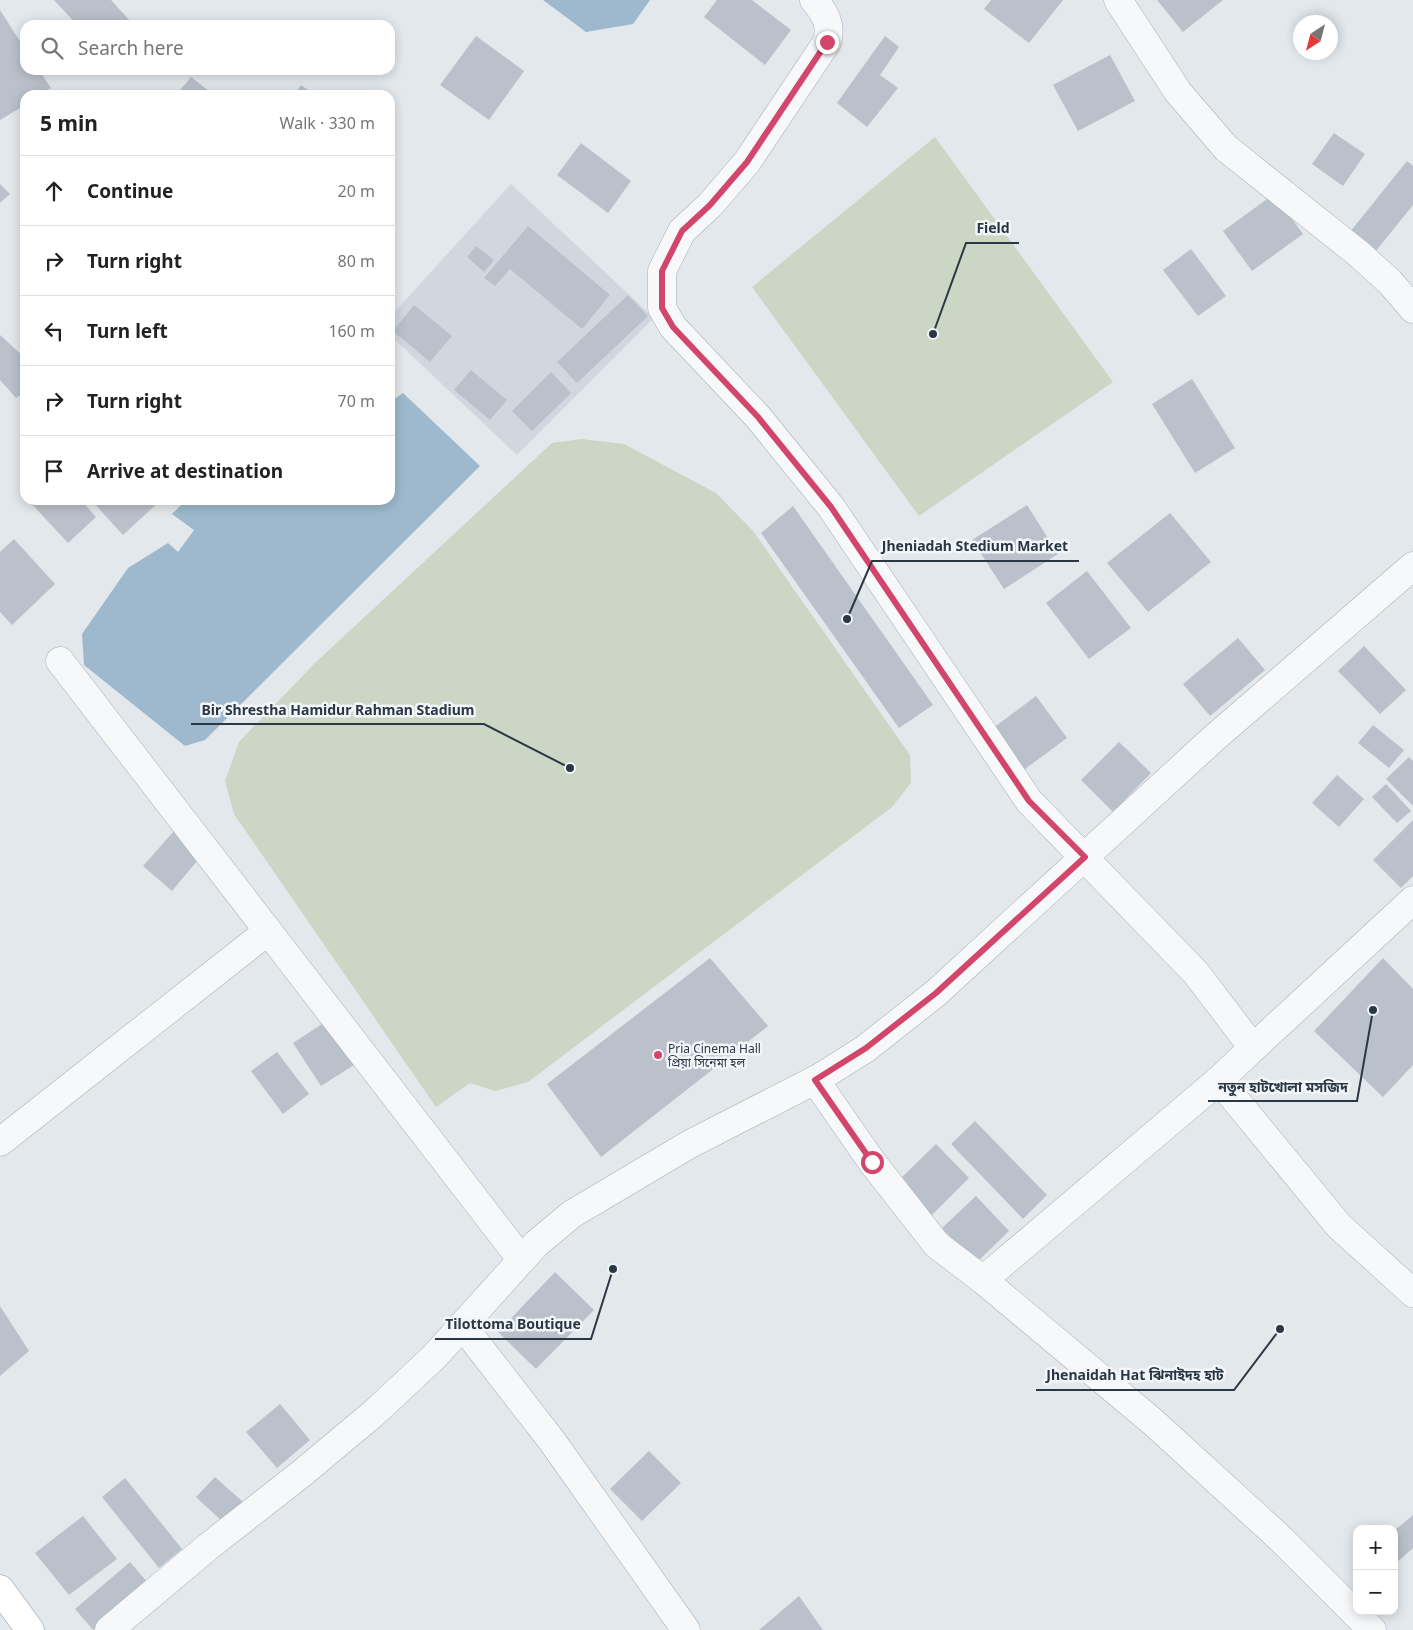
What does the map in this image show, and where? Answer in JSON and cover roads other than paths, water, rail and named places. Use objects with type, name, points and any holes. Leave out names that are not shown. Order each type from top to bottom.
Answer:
[{"type":"highway","points":[[0,1589],[30,1630]]},
{"type":"street","points":[[814,0],[826,14],[829,34],[827,42],[747,162],[710,205],[682,231],[662,271],[662,308],[673,327],[758,417],[831,507],[1029,801],[1196,973],[1253,1048]]},
{"type":"street","points":[[1118,0],[1178,92],[1226,148],[1390,282],[1413,308]]},
{"type":"street","points":[[109,1630],[209,1546],[301,1474],[374,1413],[434,1358],[521,1259],[572,1214],[619,1184],[690,1144],[815,1080],[866,1048],[936,993],[1213,739],[1413,566]]},
{"type":"street","points":[[60,661],[521,1259]]},
{"type":"street","points":[[983,1280],[1219,1080],[1413,900]]},
{"type":"street","points":[[0,1142],[268,931]]},
{"type":"street","points":[[815,1080],[872,1162],[912,1216],[937,1245],[983,1280],[1200,1464],[1281,1539],[1372,1630]]},
{"type":"street","points":[[1219,1080],[1339,1226],[1413,1293]]},
{"type":"street","points":[[462,1325],[552,1441],[686,1630]]},
{"type":"water","points":[[543,0],[650,0],[633,24],[586,32]]},
{"type":"water","points":[[403,393],[480,466],[205,740],[185,746],[84,665],[82,634],[128,568],[168,543],[178,552],[194,530],[172,514],[181,505],[395,505],[395,399]]},
{"type":"place","name":"Field","points":[[933,334]]},
{"type":"place","name":"Jheniadah Stedium Market","points":[[847,619]]},
{"type":"place","name":"Bir Shrestha Hamidur Rahman Stadium","points":[[570,768]]},
{"type":"place","name":"নতুন হাটখোলা মসজিদ","points":[[1373,1010]]},
{"type":"place","name":"Pria Cinema Hall প্রিয়া সিনেমা হল","points":[[658,1055]]},
{"type":"place","name":"Tilottoma Boutique","points":[[613,1269]]},
{"type":"place","name":"Jhenaidah Hat ঝিনাইদহ হাট","points":[[1280,1329]]}]
